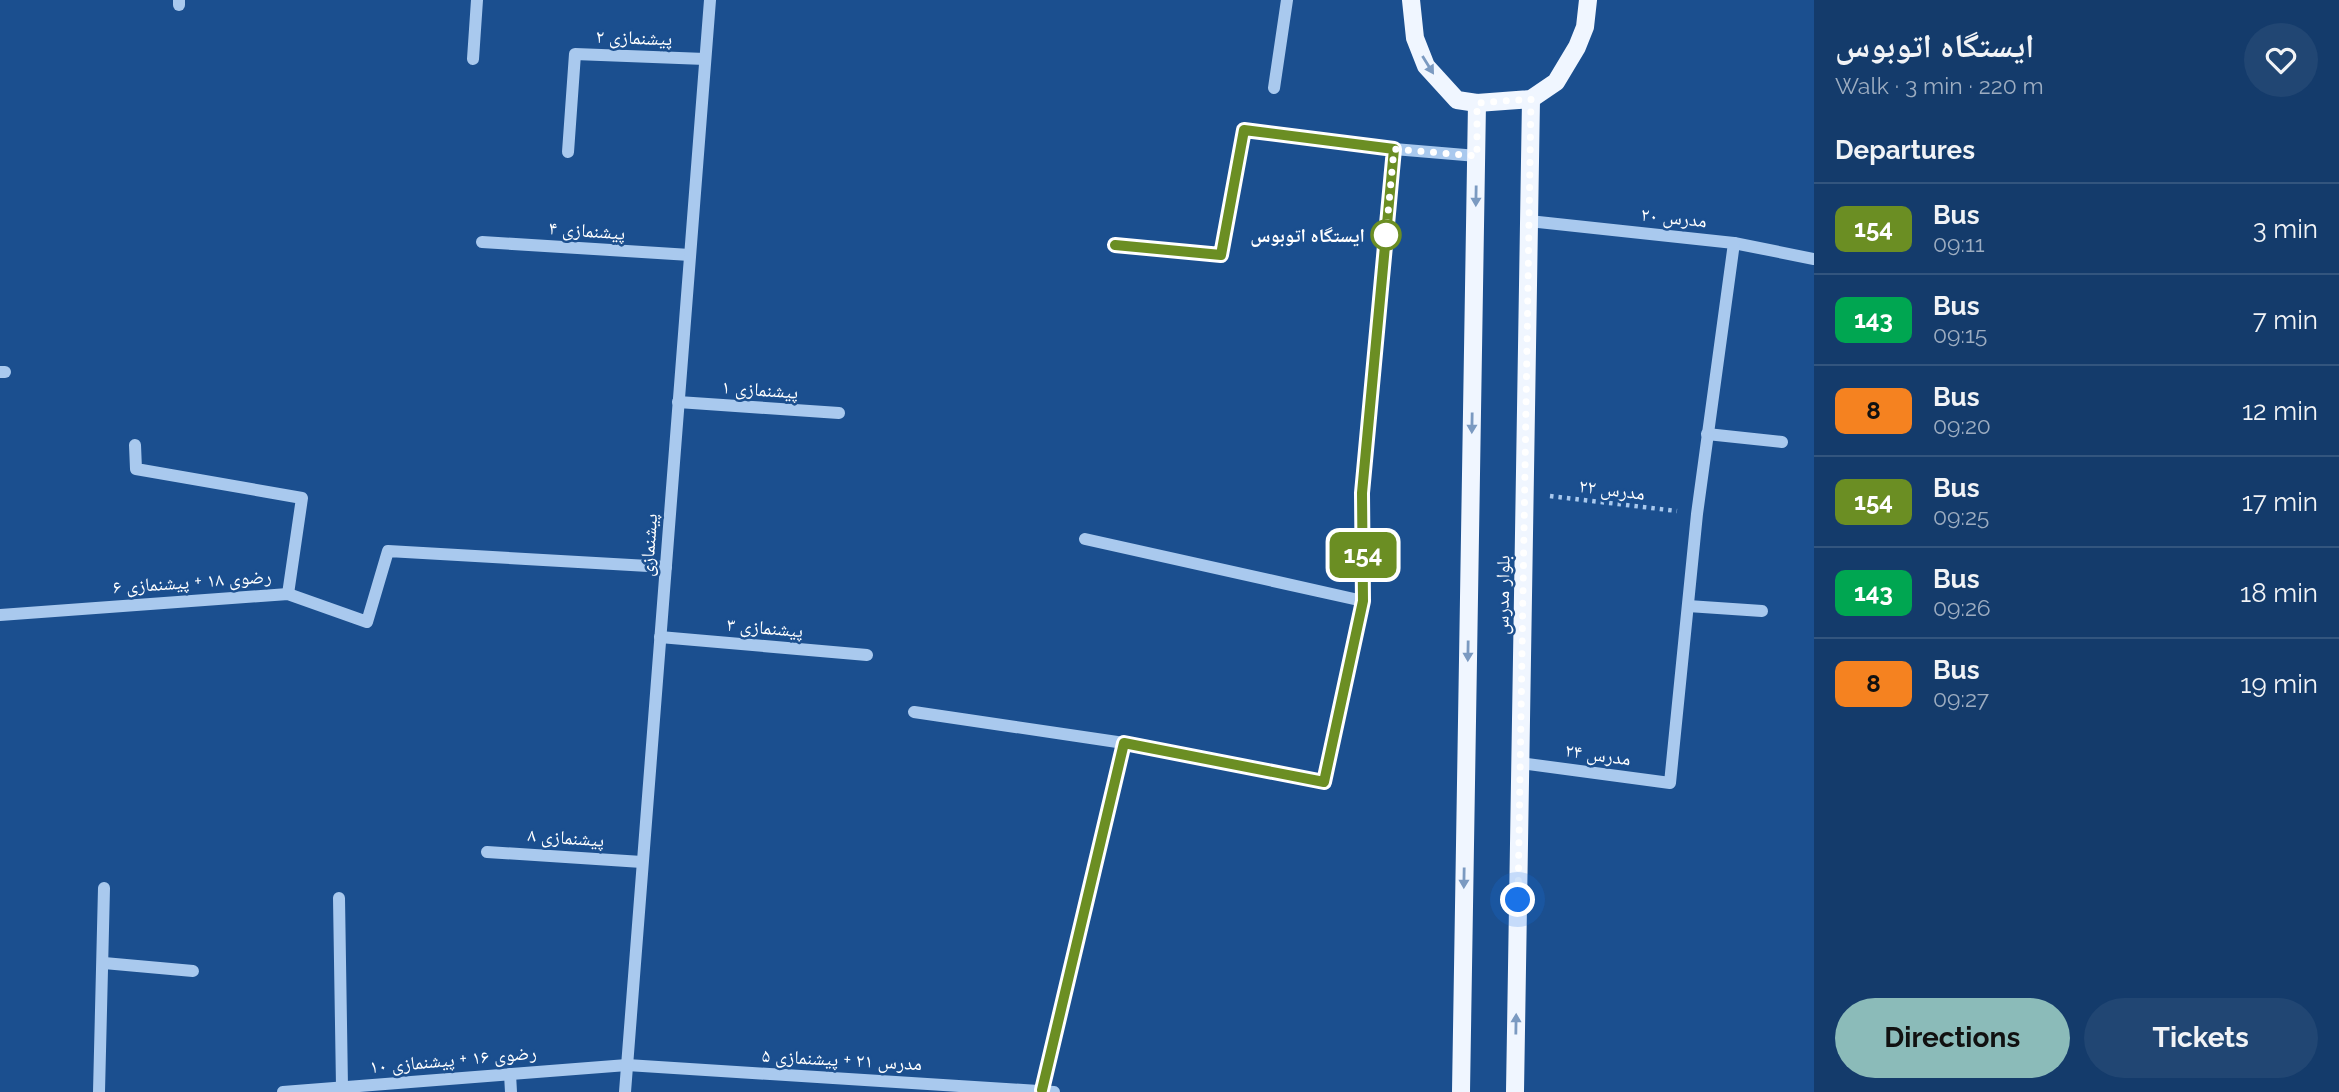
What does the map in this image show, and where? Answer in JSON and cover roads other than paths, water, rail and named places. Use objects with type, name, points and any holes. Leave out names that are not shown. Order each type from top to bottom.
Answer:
[{"type":"main road","points":[[1411,0],[1415,38],[1426,66],[1457,100],[1477,103],[1531,99],[1556,82],[1577,47],[1585,27],[1588,0]]},
{"type":"main road","name":"بلوار مدرس","points":[[1515,1092],[1531,99]]},
{"type":"main road","name":"بلوار مدرس","points":[[1461,1092],[1477,103]]},
{"type":"street","points":[[473,59],[477,0]]},
{"type":"street","name":"پیشنمازی","points":[[625,1092],[710,0]]},
{"type":"street","points":[[1274,88],[1287,0]]},
{"type":"street","name":"پیشنمازی ۲","points":[[568,152],[575,54],[705,59]]},
{"type":"street","points":[[1115,245],[1221,255],[1244,130],[1394,149],[1477,156]]},
{"type":"street","points":[[914,712],[1124,743],[1324,782],[1363,601],[1362,493],[1394,149]]},
{"type":"street","name":"مدرس ۲۰","points":[[1529,221],[1734,243],[1814,259]]},
{"type":"street","name":"پیشنمازی ۴","points":[[482,242],[690,255]]},
{"type":"street","points":[[1734,243],[1707,434],[1688,606],[1762,611]]},
{"type":"street","name":"پیشنمازی ۱","points":[[678,402],[839,413]]},
{"type":"street","points":[[1707,434],[1782,442]]},
{"type":"street","points":[[135,445],[136,469],[302,498],[288,594]]},
{"type":"street","points":[[1085,539],[1363,601]]},
{"type":"street","name":"رضوی ۱۸ + پیشنمازی ۶","points":[[0,615],[288,594],[367,621],[388,551],[666,567]]},
{"type":"street","name":"مدرس ۲۴","points":[[1520,762],[1670,783],[1688,606]]},
{"type":"street","name":"پیشنمازی ۳","points":[[660,638],[867,655]]},
{"type":"street","points":[[1048,1091],[1124,743]]},
{"type":"street","name":"پیشنمازی ۸","points":[[487,852],[642,862]]},
{"type":"street","points":[[99,1092],[104,888]]},
{"type":"street","points":[[339,898],[342,1087]]},
{"type":"street","points":[[104,962],[193,971]]},
{"type":"street","name":"مدرس ۲۱ + پیشنمازی ۵","points":[[627,1065],[854,1085],[1048,1091]]},
{"type":"street","name":"رضوی ۱۶ + پیشنمازی ۱۰","points":[[283,1092],[627,1065]]},
{"type":"street","points":[[510,1074],[511,1092]]},
{"type":"place","name":"ایستگاه اتوبوس","points":[[1386,235]]}]
